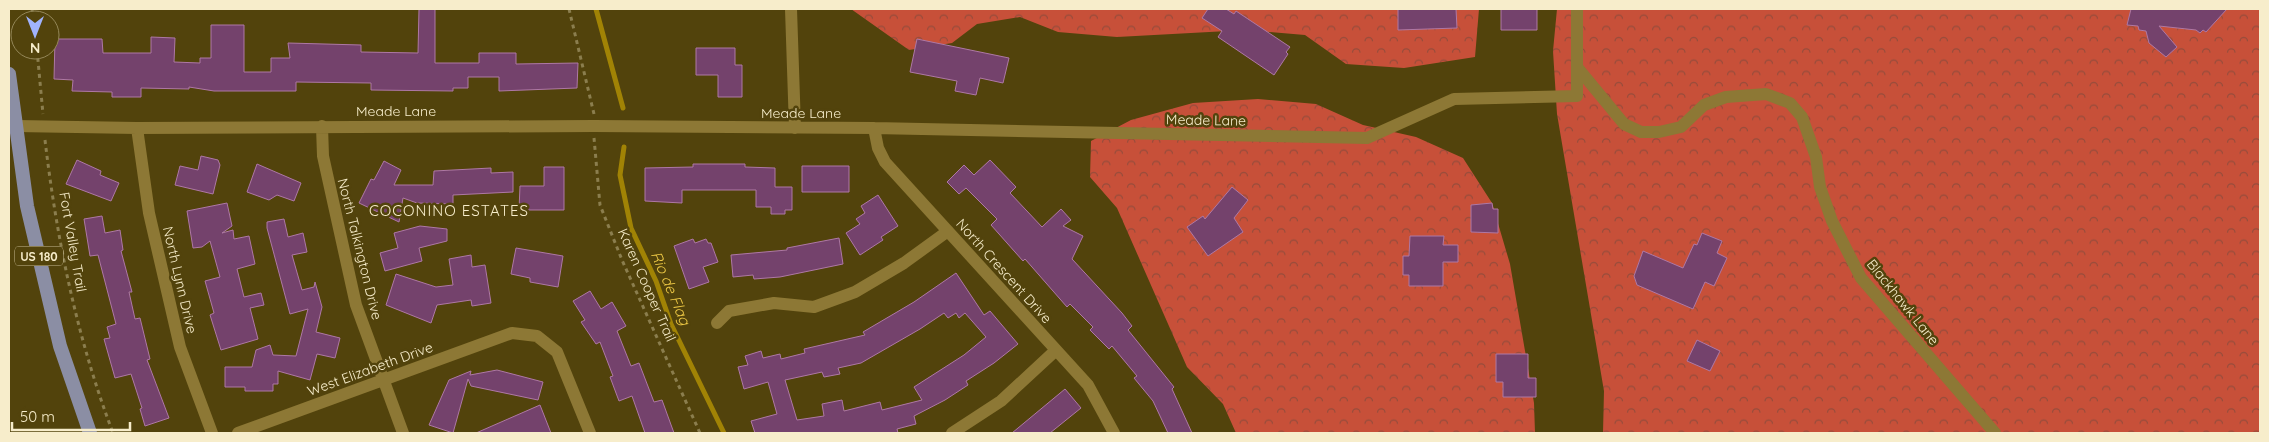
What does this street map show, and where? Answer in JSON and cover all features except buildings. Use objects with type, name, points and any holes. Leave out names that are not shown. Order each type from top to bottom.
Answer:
[{"type":"main road","name":"US 180","points":[[9,74],[27,206],[60,346],[90,433]]},
{"type":"street","points":[[791,9],[795,128]]},
{"type":"street","points":[[1577,9],[1577,68]]},
{"type":"street","name":"Meade Lane","points":[[16,126],[137,128],[322,126],[874,128],[1367,138],[1454,99],[1577,96],[1577,68]]},
{"type":"street","name":"Blackhawk Lane","points":[[1577,68],[1624,124],[1641,132],[1659,132],[1681,127],[1704,105],[1726,97],[1766,94],[1790,102],[1802,118],[1816,157],[1823,196],[1836,228],[1861,278],[1995,433]]},
{"type":"street","name":"North Talkington Drive","points":[[322,126],[323,156],[356,305],[403,433]]},
{"type":"street","name":"North Lynn Drive","points":[[137,128],[148,213],[180,347],[212,433]]},
{"type":"street","name":"North Crescent Drive","points":[[874,128],[878,148],[885,162],[1088,386],[1114,433]]},
{"type":"street","points":[[717,323],[729,311],[774,303],[814,307],[855,292],[904,263],[948,230]]},
{"type":"street","name":"West Elizabeth Drive","points":[[238,433],[512,333],[537,336],[557,352],[590,433]]},
{"type":"street","points":[[952,433],[1001,401],[1056,351]]},
{"type":"path","points":[[569,9],[594,113]]},
{"type":"path","name":"Fort Valley Trail","points":[[38,60],[43,126],[59,243],[84,350],[114,433]]},
{"type":"path","name":"Karen Cooper Trail","points":[[594,139],[600,205],[622,260],[700,433]]},
{"type":"green space","points":[[851,9],[1479,9],[1475,57],[1404,68],[1346,64],[1305,35],[1246,30],[1117,37],[1058,32],[1020,17],[977,24],[952,43],[909,50]]},
{"type":"green space","points":[[1557,9],[2260,9],[2260,433],[1603,433],[1604,391],[1557,114],[1553,51]]},
{"type":"green space","points":[[1258,99],[1316,104],[1363,125],[1416,137],[1463,158],[1492,203],[1510,264],[1534,403],[1535,433],[1236,433],[1223,404],[1187,367],[1117,208],[1090,177],[1091,141],[1131,120],[1193,103]]},
{"type":"waterway","name":"Rio de Flag","points":[[596,9],[623,108]]},
{"type":"waterway","name":"Rio de Flag","points":[[624,147],[620,175],[631,228],[656,281],[671,324],[724,433]]},
{"type":"district","name":"COCONINO ESTATES","points":[[449,210]]}]
